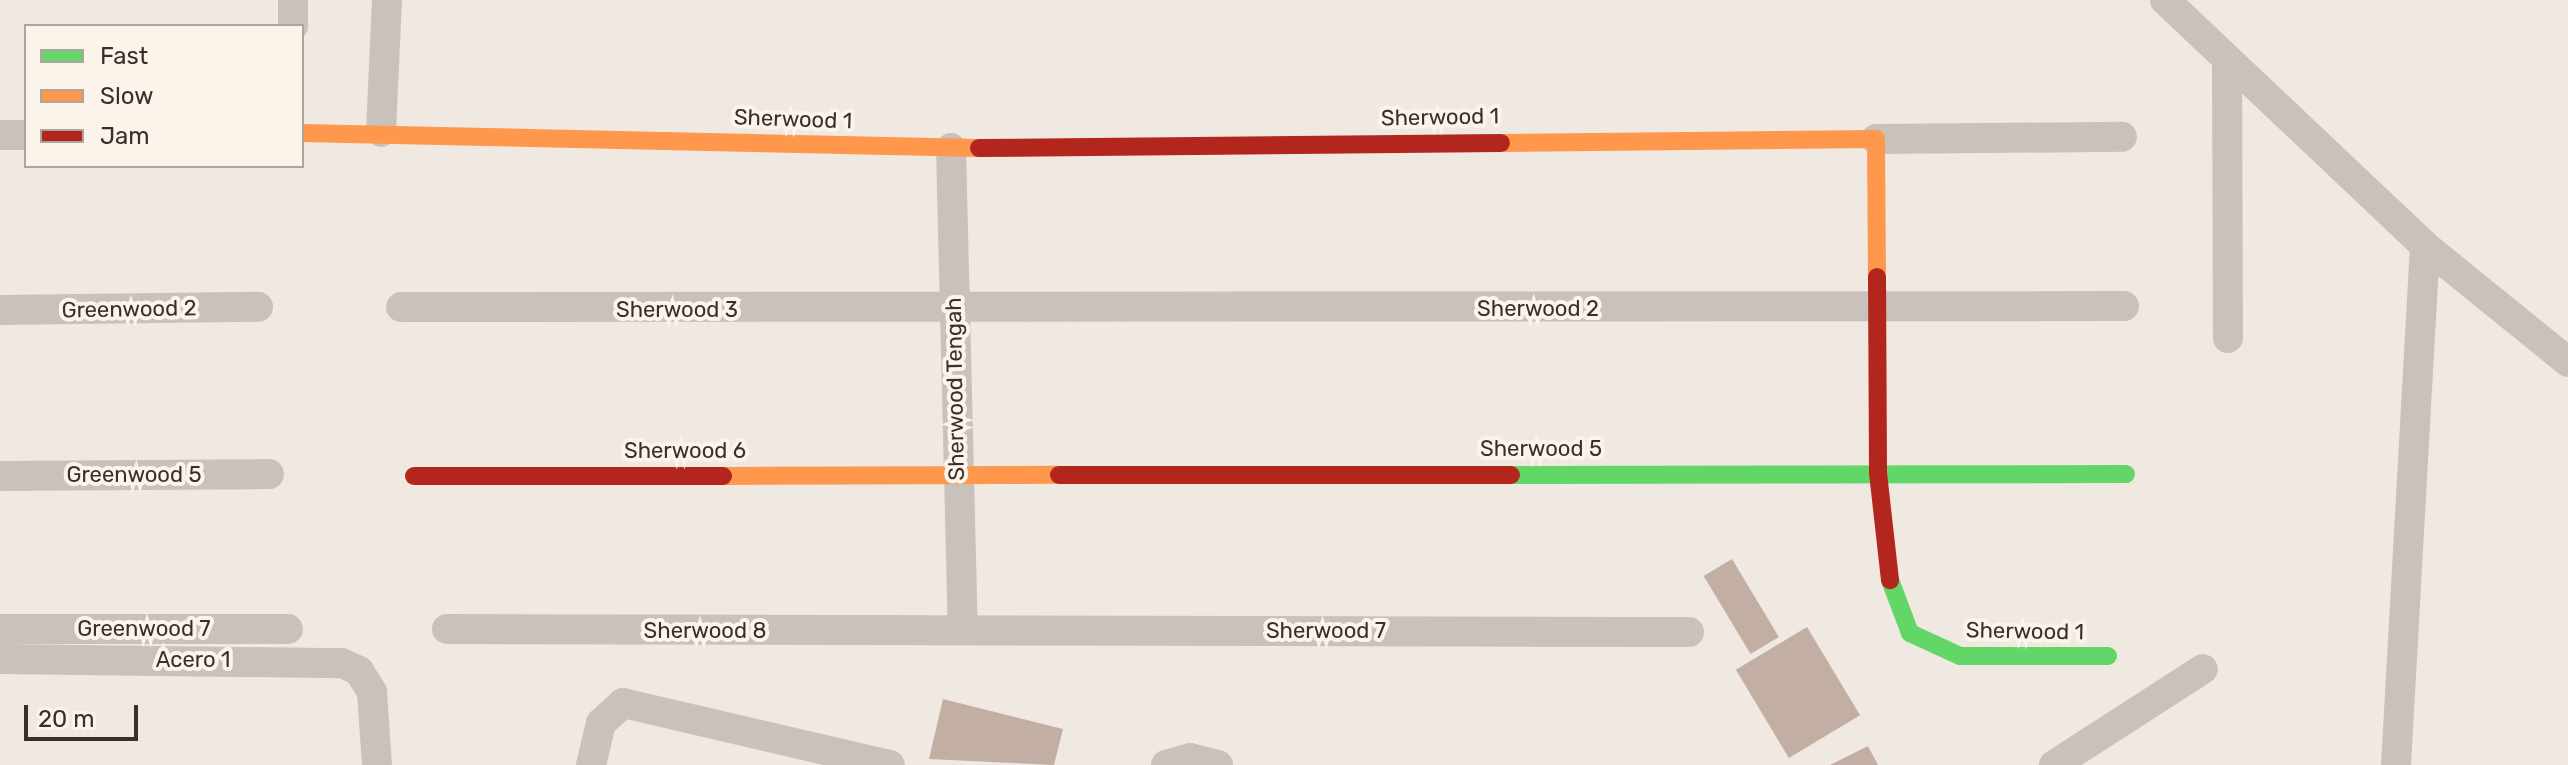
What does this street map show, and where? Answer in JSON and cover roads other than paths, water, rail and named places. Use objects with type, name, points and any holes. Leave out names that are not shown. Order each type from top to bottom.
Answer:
[{"type":"street","points":[[293,0],[293,24]]},
{"type":"street","points":[[381,132],[387,0]]},
{"type":"street","points":[[2165,0],[2425,246],[2568,362]]},
{"type":"street","points":[[2227,61],[2228,338]]},
{"type":"street","name":"Sherwood 1","points":[[304,133],[381,132],[951,148],[1876,139],[1873,308],[1878,473],[1892,600],[1910,633],[1960,656],[2108,656]]},
{"type":"street","points":[[0,135],[24,135]]},
{"type":"street","points":[[1876,139],[2122,137]]},
{"type":"street","name":"Sherwood Tengah","points":[[951,148],[956,473],[963,630]]},
{"type":"street","points":[[2396,765],[2425,246]]},
{"type":"street","name":"Sherwood 2","points":[[953,312],[2124,306]]},
{"type":"street","name":"Greenwood 2","points":[[0,310],[258,307]]},
{"type":"street","name":"Sherwood 3","points":[[401,307],[953,312]]},
{"type":"street","name":"Sherwood 5","points":[[956,473],[2126,474]]},
{"type":"street","name":"Sherwood 6","points":[[414,476],[956,473]]},
{"type":"street","name":"Greenwood 5","points":[[0,476],[269,474]]},
{"type":"street","name":"Greenwood 7","points":[[0,629],[288,629]]},
{"type":"street","name":"Sherwood 8","points":[[447,629],[963,630]]},
{"type":"street","name":"Sherwood 7","points":[[963,630],[1689,632]]},
{"type":"street","name":"Acero 1","points":[[0,659],[315,660],[359,671],[372,692],[377,765]]},
{"type":"street","points":[[2054,765],[2203,669]]},
{"type":"street","points":[[591,765],[601,723],[623,703],[890,765]]},
{"type":"street","points":[[1166,765],[1190,758],[1218,765]]}]
